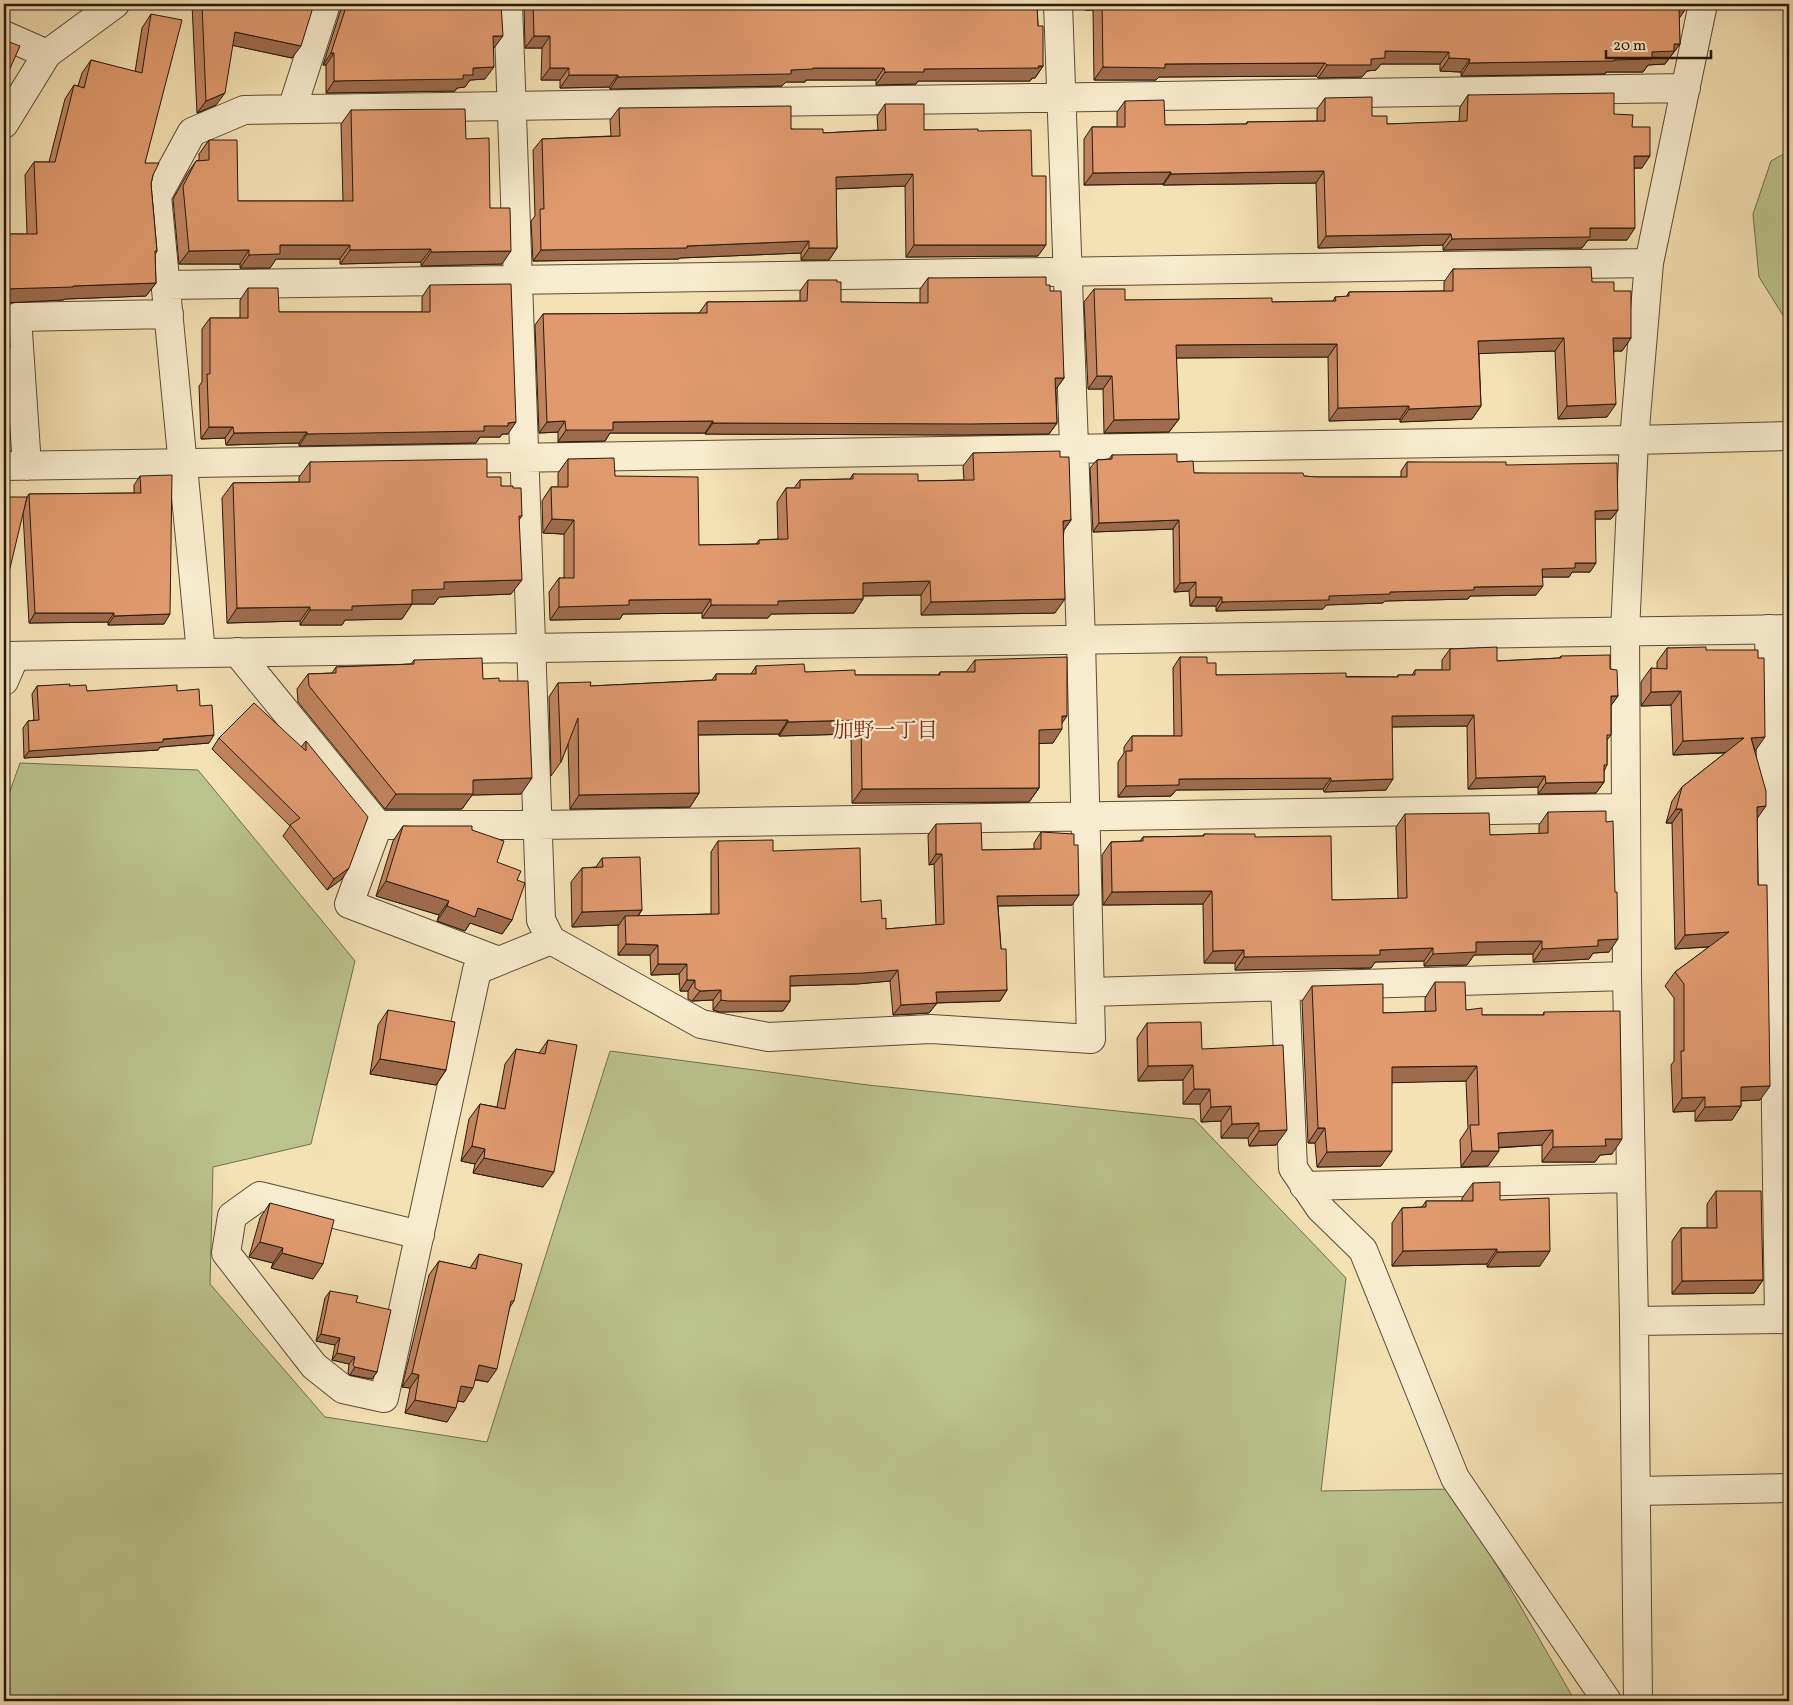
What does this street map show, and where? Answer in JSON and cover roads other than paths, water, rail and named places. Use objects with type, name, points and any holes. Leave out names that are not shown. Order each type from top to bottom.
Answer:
[{"type":"street","points":[[4,124],[47,54],[115,4]]},
{"type":"street","points":[[292,109],[326,4]]},
{"type":"street","points":[[508,4],[541,920],[551,940],[701,1024],[768,1037],[931,1029],[1091,1039],[1081,640],[1058,4]]},
{"type":"street","points":[[1638,1701],[1634,1321],[1627,976],[1625,632],[1634,440],[1649,263],[1703,4]]},
{"type":"street","points":[[4,35],[47,54]]},
{"type":"street","points":[[201,653],[158,196],[192,132],[244,110],[1061,96],[1686,88]]},
{"type":"street","points":[[166,285],[1649,263]]},
{"type":"street","points":[[169,314],[16,317],[16,466],[1789,436]]},
{"type":"street","points":[[4,682],[10,656],[1779,629],[1784,1319],[1634,1321]]},
{"type":"street","points":[[237,652],[378,824]]},
{"type":"street","points":[[378,824],[538,824],[1626,808]]},
{"type":"street","points":[[378,824],[349,904],[500,961]]},
{"type":"street","points":[[420,1234],[260,1196],[232,1216],[226,1254],[314,1366],[343,1389],[384,1398],[420,1234],[477,970],[551,940]]},
{"type":"street","points":[[1090,992],[1627,976]]},
{"type":"street","points":[[1285,986],[1293,1168],[1320,1208],[1363,1250],[1455,1478],[1608,1701]]},
{"type":"street","points":[[1304,1186],[1631,1178]]},
{"type":"street","points":[[1636,1491],[1789,1488]]},
{"type":"district","name":"加野一丁目","points":[[885,731]]}]
